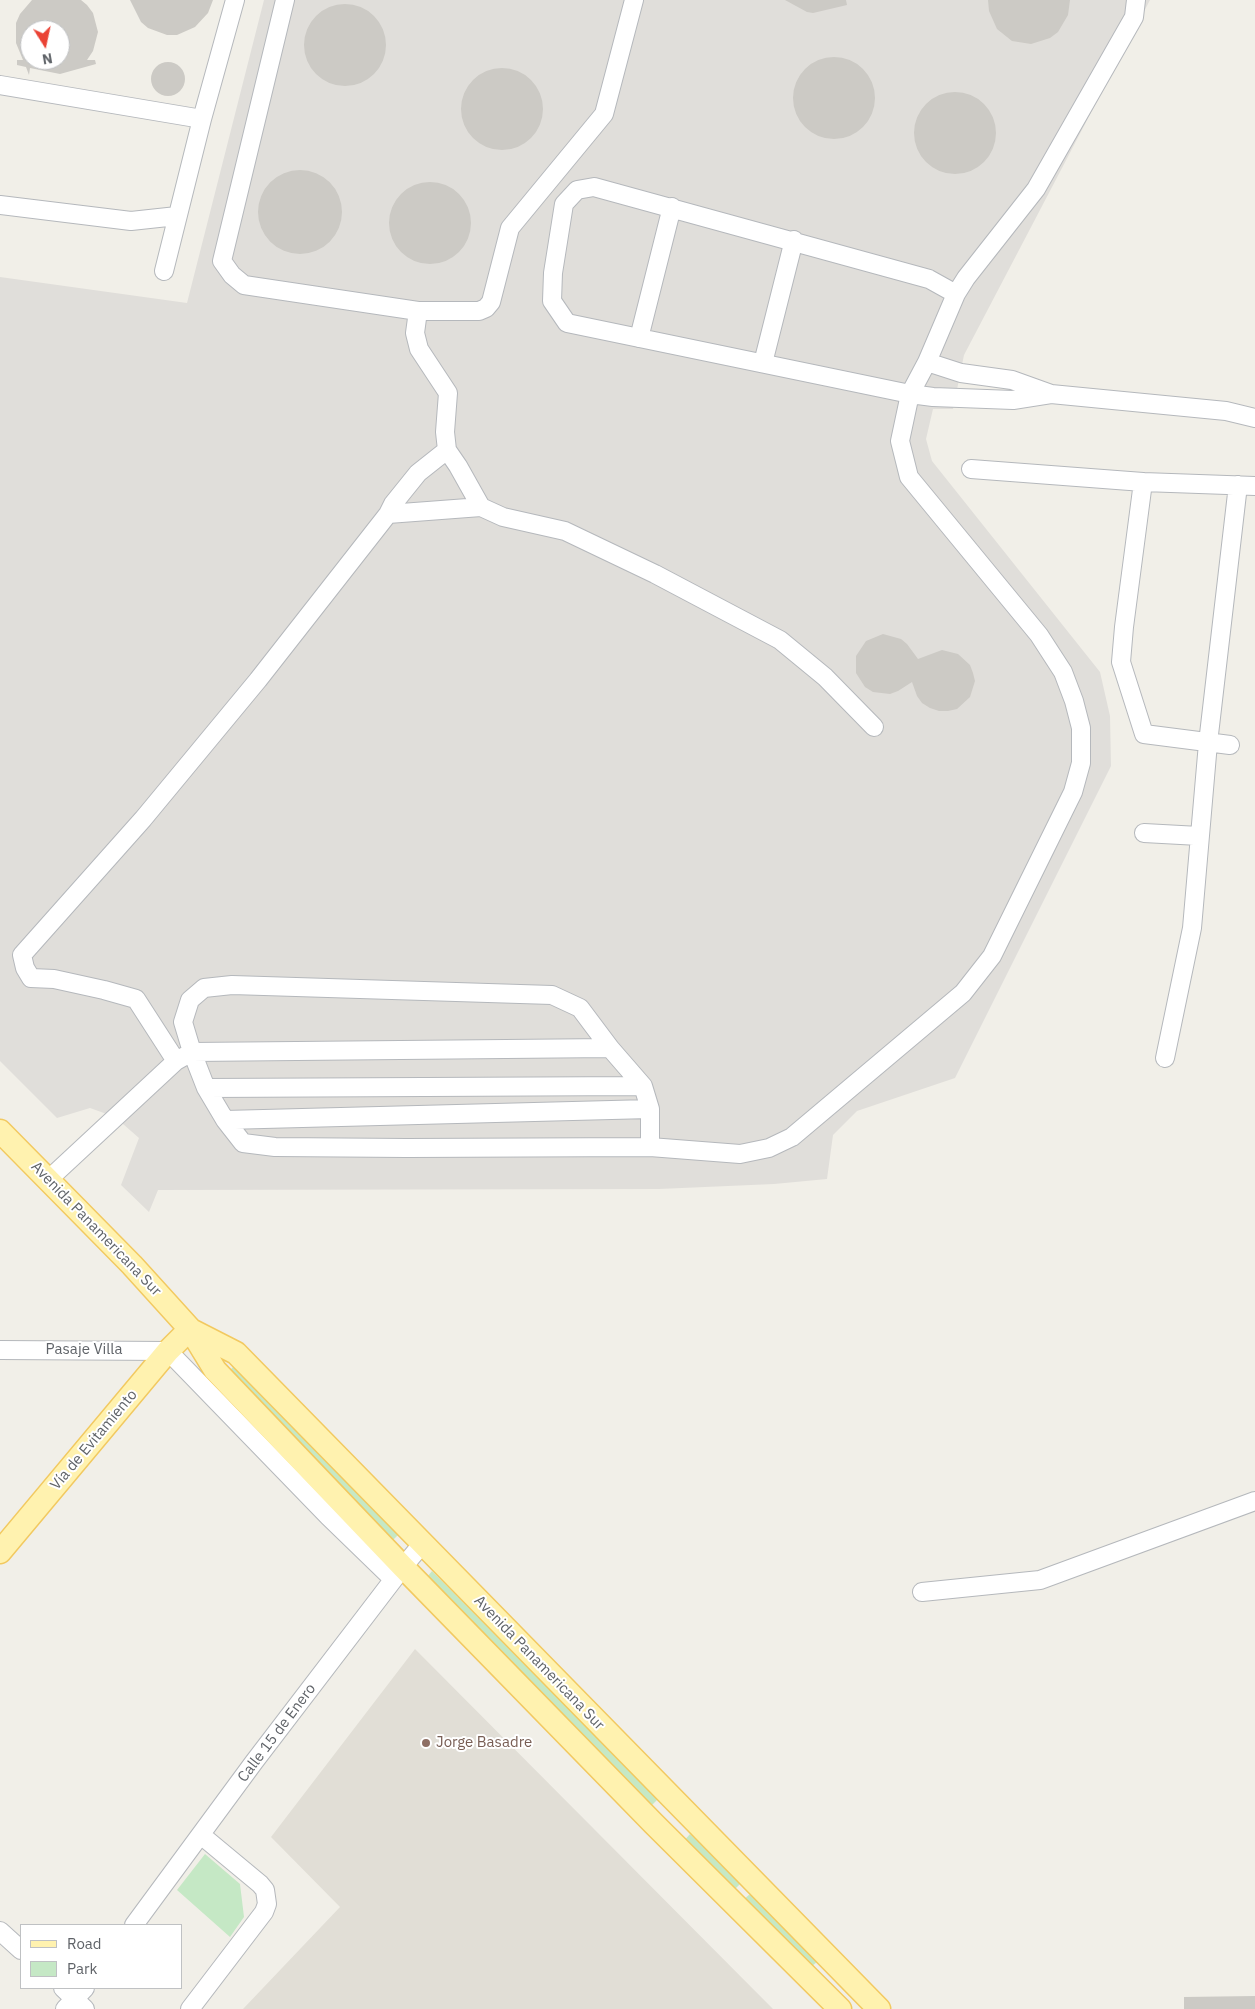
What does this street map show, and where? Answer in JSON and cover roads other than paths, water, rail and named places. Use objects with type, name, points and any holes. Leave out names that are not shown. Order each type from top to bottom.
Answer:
[{"type":"main road","name":"Avenida Panamericana Sur","points":[[0,1131],[49,1179],[190,1329],[215,1370],[398,1573],[840,2009]]},
{"type":"main road","name":"Avenida Panamericana Sur","points":[[190,1329],[236,1353],[879,2009]]},
{"type":"main road","name":"Vía de Evitamiento","points":[[0,1552],[168,1351],[190,1329]]},
{"type":"street","points":[[164,271],[202,119],[235,0]]},
{"type":"street","points":[[285,0],[222,261],[232,275],[244,285],[418,311],[479,311],[486,308],[490,302],[510,228],[604,114],[634,0]]},
{"type":"street","points":[[650,1147],[650,1109],[643,1086],[610,1048],[580,1008],[552,995],[232,985],[204,988],[190,1000],[182,1022],[206,1088],[225,1120],[243,1143],[275,1147],[650,1147],[740,1154],[769,1148],[792,1137],[963,993],[992,956],[1073,792],[1081,763],[1082,728],[1063,672],[1039,635],[909,477],[900,441],[910,394],[927,362],[956,294],[966,278],[1036,189],[1134,17],[1136,0]]},
{"type":"street","points":[[0,85],[202,119]]},
{"type":"street","points":[[956,294],[929,279],[794,240],[594,187],[577,190],[564,204],[553,273],[552,301],[567,323],[910,394],[932,397],[1013,400],[1051,394]]},
{"type":"street","points":[[0,205],[131,221],[177,216]]},
{"type":"street","points":[[639,338],[672,207]]},
{"type":"street","points":[[763,363],[794,240]]},
{"type":"street","points":[[418,311],[415,333],[419,349],[448,393],[445,432],[447,450],[481,507]]},
{"type":"street","points":[[927,362],[961,373],[1012,380],[1051,394],[1226,411],[1255,418]]},
{"type":"street","points":[[176,1061],[136,999],[104,990],[54,980],[31,978],[25,968],[22,955],[167,790],[258,680],[418,473],[447,450]]},
{"type":"street","points":[[971,469],[1144,482],[1246,485],[1208,743],[1192,928],[1165,1058]]},
{"type":"street","points":[[1144,482],[1121,662],[1144,734],[1230,746]]},
{"type":"street","points":[[388,514],[481,507],[503,517],[566,531],[655,574],[780,640],[825,677],[874,727]]},
{"type":"street","points":[[1144,832],[1199,836]]},
{"type":"street","points":[[49,1179],[176,1061],[192,1052],[610,1048]]},
{"type":"street","points":[[206,1088],[643,1086]]},
{"type":"street","points":[[225,1120],[650,1109]]},
{"type":"street","name":"Pasaje Villa","points":[[0,1350],[168,1351]]},
{"type":"street","name":"Avenida Panamericana Sur","points":[[168,1351],[328,1516],[398,1573]]},
{"type":"street","points":[[922,1592],[1040,1580],[1255,1501]]},
{"type":"street","name":"Calle 15 de Enero","points":[[135,1924],[254,1762],[398,1573],[423,1544]]},
{"type":"street","points":[[190,2009],[264,1912],[267,1904],[266,1890],[202,1835]]},
{"type":"street","points":[[0,1931],[20,1949]]},
{"type":"place","name":"Jorge Basadre","points":[[426,1743]]}]
